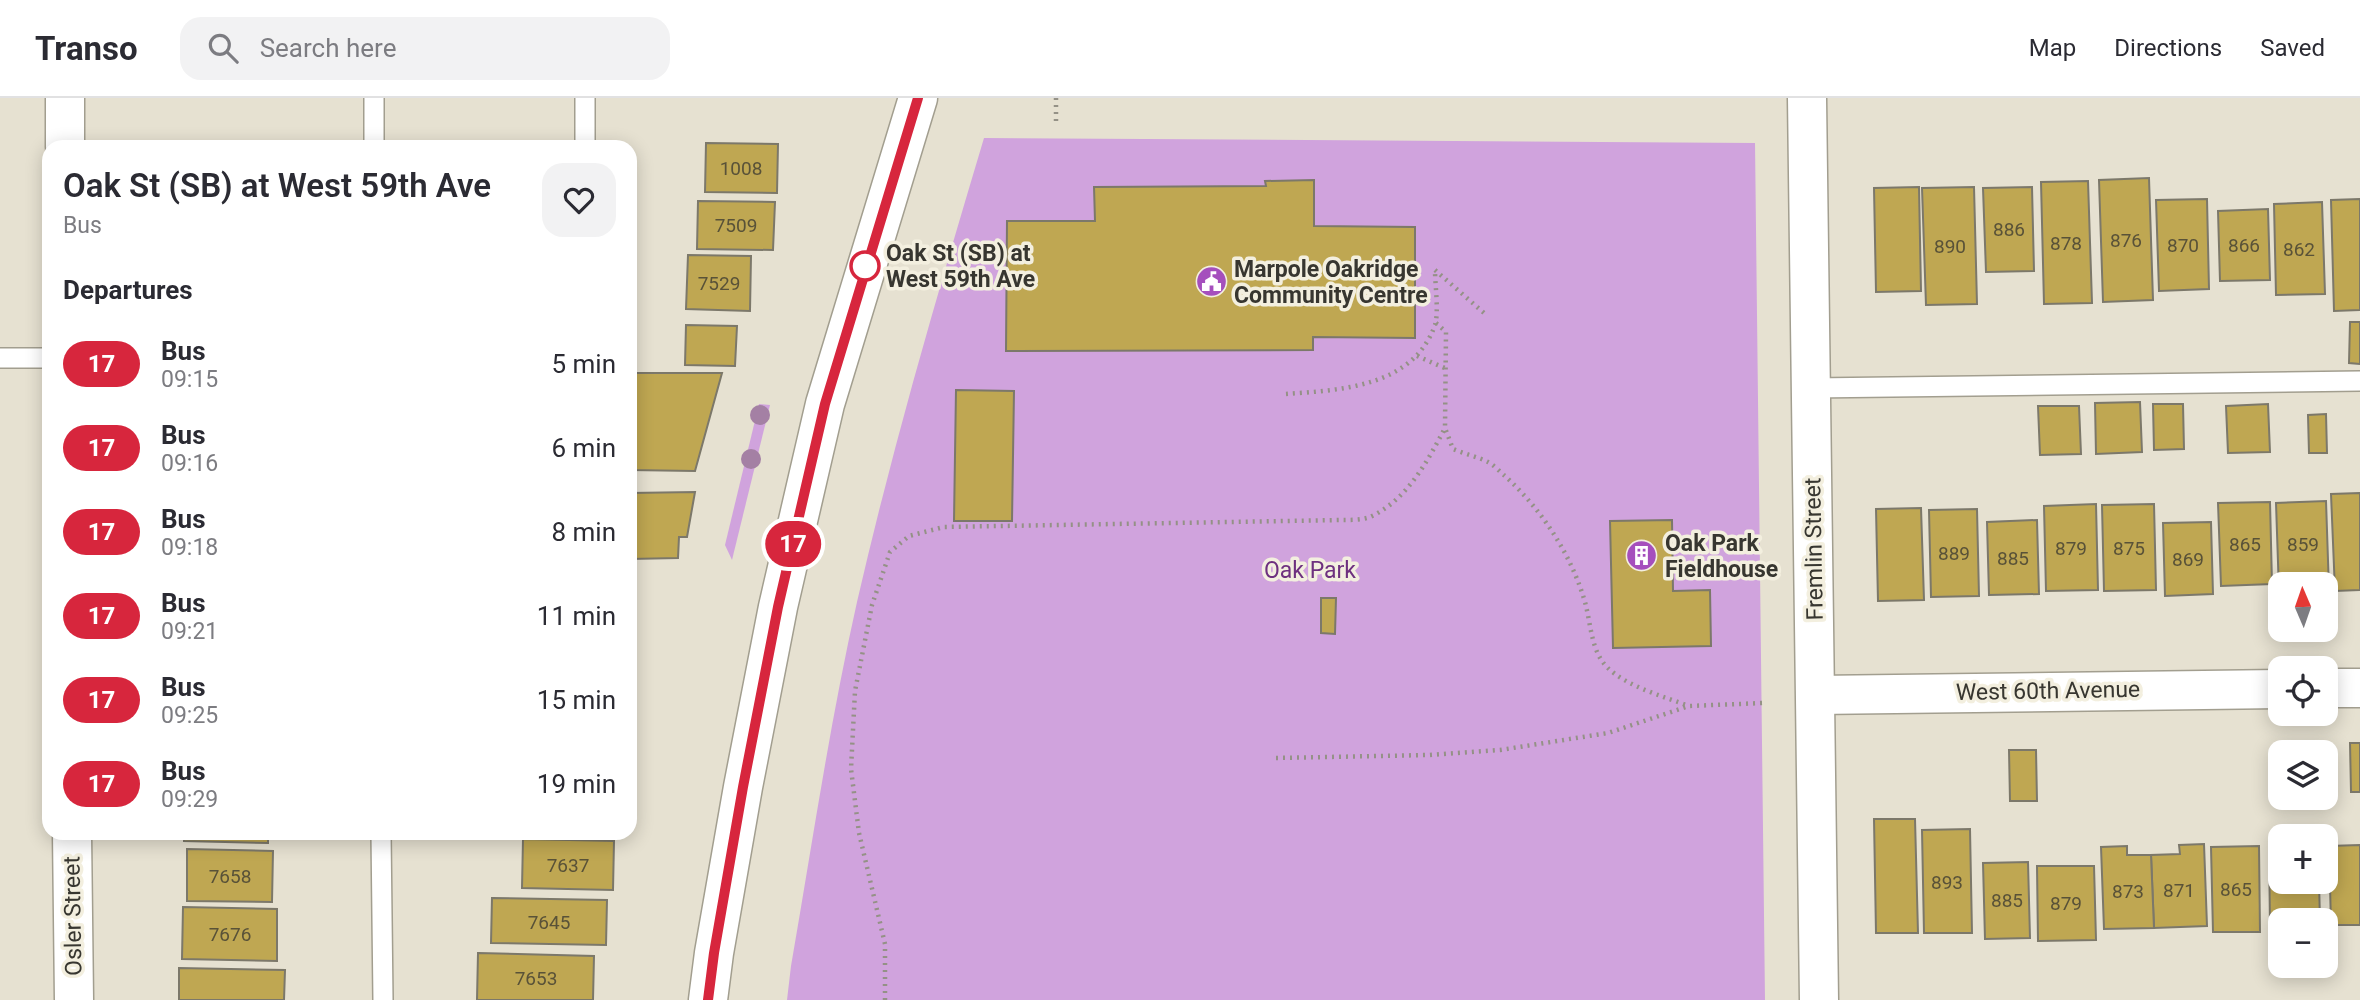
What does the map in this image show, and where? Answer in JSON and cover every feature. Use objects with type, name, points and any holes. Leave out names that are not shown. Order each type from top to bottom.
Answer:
[{"type":"street","points":[[65,98],[65,140]]},
{"type":"street","points":[[708,1000],[743,787],[781,593],[825,404],[918,98]]},
{"type":"street","name":"Fremlin Street","points":[[1807,98],[1819,1000]]},
{"type":"street","points":[[2338,688],[2360,688]]},
{"type":"street","name":"West 60th Avenue","points":[[1816,695],[2268,689]]},
{"type":"street","name":"Osler Street","points":[[72,840],[74,1000]]},
{"type":"lane","points":[[374,98],[374,140]]},
{"type":"lane","points":[[585,98],[585,140]]},
{"type":"lane","points":[[0,358],[42,358]]},
{"type":"lane","points":[[1811,388],[2360,380]]},
{"type":"lane","points":[[381,840],[383,1000]]},
{"type":"path","points":[[1056,98],[1056,127]]},
{"type":"path","points":[[1286,394],[1358,387],[1381,379],[1416,356],[1436,323],[1435,270],[1484,313]]},
{"type":"path","points":[[1436,323],[1446,332],[1445,428],[1453,449],[1488,462],[1537,510],[1558,540],[1580,587],[1598,656],[1609,670],[1689,706]]},
{"type":"path","points":[[1416,356],[1447,369]]},
{"type":"path","points":[[886,1000],[886,944],[859,833],[851,769],[855,691],[872,606],[890,552],[909,536],[944,527],[1368,518],[1399,497],[1423,469],[1445,428]]},
{"type":"path","points":[[1276,758],[1429,755],[1500,750],[1608,733],[1689,706],[1763,703]]},
{"type":"green space","name":"Oak Park","points":[[984,138],[1755,143],[1765,1000],[787,1000],[838,692],[857,602],[901,427]]},
{"type":"green space","points":[[759,404],[770,405],[732,560],[725,545]]},
{"type":"building","points":[[706,143],[778,144],[777,193],[705,192]]},
{"type":"building","points":[[2149,178],[2153,300],[2103,302],[2099,180]]},
{"type":"building","name":"Marpole Oakridge Community Centre","points":[[1314,180],[1314,226],[1415,227],[1415,338],[1313,337],[1313,350],[1006,351],[1007,221],[1095,221],[1094,187],[1266,186],[1265,181]]},
{"type":"building","points":[[2088,181],[2092,303],[2044,304],[2041,182]]},
{"type":"building","points":[[1919,187],[1921,291],[1876,292],[1874,188]]},
{"type":"building","points":[[1974,187],[1977,304],[1926,305],[1922,188]]},
{"type":"building","points":[[2032,187],[2034,271],[1986,272],[1983,188]]},
{"type":"building","points":[[2207,199],[2209,289],[2159,291],[2156,200]]},
{"type":"building","points":[[2360,199],[2360,310],[2334,311],[2331,200]]},
{"type":"building","points":[[698,201],[775,202],[773,250],[697,249]]},
{"type":"building","points":[[2322,202],[2325,294],[2276,295],[2274,204]]},
{"type":"building","points":[[2268,209],[2270,280],[2220,281],[2218,211]]},
{"type":"building","points":[[688,255],[751,256],[750,311],[686,309]]},
{"type":"building","points":[[2350,322],[2360,322],[2360,364],[2349,363]]},
{"type":"building","points":[[686,325],[737,326],[735,366],[685,365]]},
{"type":"building","points":[[637,373],[722,373],[695,471],[637,470]]},
{"type":"building","points":[[956,390],[1014,391],[1012,521],[954,521]]},
{"type":"building","points":[[2140,402],[2142,452],[2096,454],[2095,403]]},
{"type":"building","points":[[2153,404],[2183,404],[2184,449],[2154,450]]},
{"type":"building","points":[[2268,404],[2270,452],[2228,453],[2226,406]]},
{"type":"building","points":[[2038,406],[2079,406],[2081,454],[2040,455]]},
{"type":"building","points":[[2326,414],[2327,453],[2309,453],[2308,415]]},
{"type":"building","points":[[695,492],[687,537],[679,537],[678,558],[637,559],[637,493]]},
{"type":"building","points":[[2360,493],[2360,590],[2338,591],[2338,572],[2334,572],[2331,494]]},
{"type":"building","points":[[2326,501],[2328,572],[2278,572],[2276,503]]},
{"type":"building","points":[[2270,502],[2272,572],[2268,572],[2268,584],[2221,586],[2218,503]]},
{"type":"building","points":[[2096,504],[2098,590],[2046,591],[2044,506]]},
{"type":"building","points":[[2154,504],[2156,590],[2104,591],[2102,505]]},
{"type":"building","points":[[1921,508],[1924,600],[1878,601],[1876,509]]},
{"type":"building","points":[[1977,509],[1979,596],[1931,597],[1929,510]]},
{"type":"building","name":"Oak Park Fieldhouse","points":[[1672,520],[1673,591],[1710,590],[1711,646],[1613,648],[1610,521]]},
{"type":"building","points":[[2037,520],[2039,594],[1989,595],[1987,522]]},
{"type":"building","points":[[2211,522],[2213,594],[2165,596],[2163,523]]},
{"type":"building","points":[[1321,598],[1336,598],[1335,634],[1321,633]]},
{"type":"building","points":[[2350,743],[2360,743],[2360,792],[2351,792]]},
{"type":"building","points":[[2009,750],[2036,750],[2037,801],[2010,801]]},
{"type":"building","points":[[1874,819],[1915,819],[1918,933],[1876,933]]},
{"type":"building","points":[[1970,829],[1972,933],[1924,933],[1922,830]]},
{"type":"building","points":[[268,840],[268,843],[184,841]]},
{"type":"building","points":[[523,840],[614,841],[613,890],[522,888]]},
{"type":"building","points":[[2204,844],[2207,926],[2154,928],[2151,855],[2180,854],[2179,845]]},
{"type":"building","points":[[2360,845],[2360,925],[2338,925],[2338,908],[2331,908],[2330,894],[2338,894],[2338,846]]},
{"type":"building","points":[[2127,846],[2127,855],[2151,855],[2154,928],[2104,929],[2101,847]]},
{"type":"building","points":[[2259,846],[2260,932],[2213,932],[2211,847]]},
{"type":"building","points":[[187,849],[273,851],[272,902],[187,901]]},
{"type":"building","points":[[2028,862],[2030,938],[1985,939],[1983,863]]},
{"type":"building","points":[[2037,866],[2094,866],[2096,940],[2038,941]]},
{"type":"building","points":[[2270,894],[2319,894],[2320,908],[2270,908]]},
{"type":"building","points":[[492,898],[607,900],[606,945],[491,943]]},
{"type":"building","points":[[183,907],[277,909],[277,961],[182,959]]},
{"type":"building","points":[[478,953],[594,956],[593,1000],[477,1000]]},
{"type":"building","points":[[179,968],[285,970],[284,1000],[179,1000]]},
{"type":"bus line","name":"17","points":[[708,1000],[743,787],[778,607],[825,404],[902,143],[918,98]]},
{"type":"place","name":"Oak St (SB) at West 59th Ave","points":[[865,266]]},
{"type":"place","name":"Marpole Oakridge Community Centre","points":[[1211,282]]},
{"type":"place","name":"Oak Park Fieldhouse","points":[[1642,556]]}]
